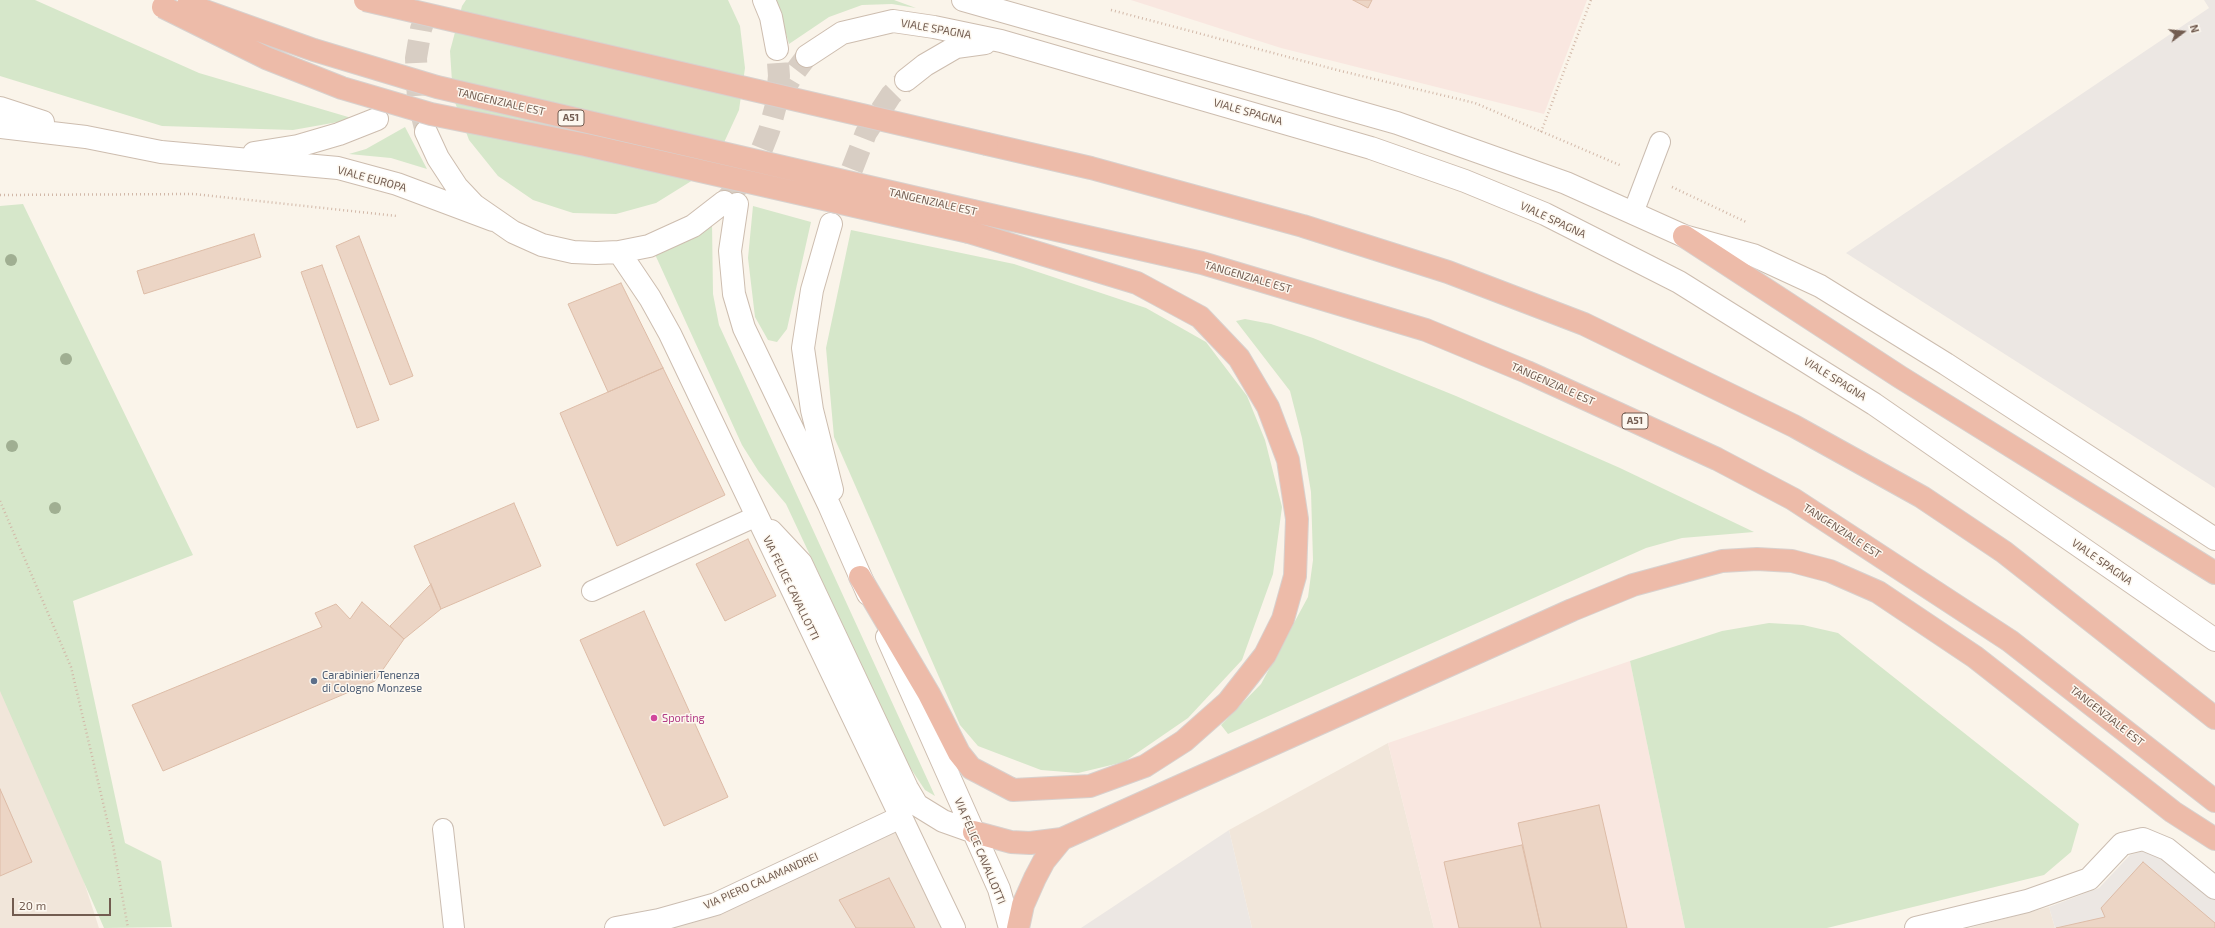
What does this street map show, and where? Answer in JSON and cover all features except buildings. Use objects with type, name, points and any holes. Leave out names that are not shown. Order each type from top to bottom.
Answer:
[{"type":"highway","points":[[365,0],[1091,168],[1303,226],[1448,272],[1584,324],[1794,426],[1922,497],[2004,552],[2215,718]]},
{"type":"highway","points":[[163,2],[266,58],[342,88],[431,114],[586,145],[969,232],[1137,283],[1200,317],[1239,358],[1268,407],[1288,460],[1297,519],[1295,576],[1283,619],[1265,655],[1228,702],[1184,741],[1146,766],[1090,786],[1013,790],[971,768],[959,753],[929,694],[860,577]]},
{"type":"highway","name":"TANGENZIALE EST","points":[[163,2],[284,41],[436,87],[1202,263],[1426,330],[1527,372],[1716,459],[1793,499],[2010,641],[2215,801]]},
{"type":"highway","points":[[1684,236],[1900,377],[2215,573]]},
{"type":"highway","points":[[974,832],[1011,842],[1030,843],[1062,840],[1564,613],[1633,585],[1722,561],[1757,559],[1792,561],[1830,571],[1878,592],[1976,657],[2173,812],[2215,839]]},
{"type":"highway","points":[[1018,928],[1023,905],[1035,878],[1044,861],[1062,840]]},
{"type":"street","points":[[764,0],[771,17],[778,49]]},
{"type":"street","points":[[963,0],[1397,123],[1566,183],[1684,236],[1753,255],[1820,286],[1953,368],[2215,539]]},
{"type":"street","name":"VIALE SPAGNA","points":[[807,56],[842,33],[893,21],[934,27],[1001,41],[1371,148],[1465,181],[1545,214],[1679,282],[1868,400],[2215,640]]},
{"type":"street","points":[[906,80],[925,65],[956,47],[1001,41]]},
{"type":"street","name":"VIALE EUROPA","points":[[0,108],[86,137]]},
{"type":"street","name":"VIALE EUROPA","points":[[222,158],[298,146],[339,134],[377,119]]},
{"type":"street","name":"VIALE EUROPA","points":[[0,127],[86,137],[161,152],[338,168],[397,184],[493,220]]},
{"type":"street","points":[[426,132],[438,158],[457,188],[474,205],[493,220],[513,232],[542,245],[572,252],[619,252]]},
{"type":"street","name":"VIA FELICE CAVALLOTTI","points":[[954,928],[670,334],[650,298],[619,252],[650,246],[678,235],[730,203],[730,251],[734,294],[744,328],[860,577],[974,832],[999,889],[1010,928]]},
{"type":"street","name":"VIA FELICE CAVALLOTTI","points":[[831,224],[812,290],[803,348],[812,410],[830,483],[860,577]]},
{"type":"street","points":[[757,516],[801,563],[907,788],[917,805],[943,821],[974,832]]},
{"type":"street","name":"VIA PIERO CALAMANDREI","points":[[616,928],[659,920],[716,904],[901,817]]},
{"type":"street","points":[[1916,928],[2027,901],[2089,879],[2122,844],[2143,839],[2167,849],[2215,888]]},
{"type":"lane","points":[[1633,213],[1660,142]]},
{"type":"lane","points":[[592,591],[757,516]]},
{"type":"lane","points":[[443,829],[454,928]]},
{"type":"path","points":[[1541,132],[1591,0]]},
{"type":"path","points":[[0,195],[194,194],[400,216]]},
{"type":"path","points":[[0,501],[71,667],[113,845],[128,928]]},
{"type":"shaded area","points":[[1131,0],[1587,0],[1544,114],[1281,48]]},
{"type":"shaded area","points":[[2204,0],[2215,0],[2215,488],[1846,253],[2209,8]]},
{"type":"shaded area","points":[[0,623],[99,928],[0,928]]},
{"type":"shaded area","points":[[1630,661],[1685,928],[1434,928],[1388,743]]},
{"type":"shaded area","points":[[1388,743],[1434,928],[1252,928],[1229,830]]},
{"type":"shaded area","points":[[898,830],[946,928],[671,928],[719,915]]},
{"type":"shaded area","points":[[1229,830],[1252,928],[1081,928]]},
{"type":"shaded area","points":[[2144,851],[2162,856],[2215,900],[2215,928],[2055,928],[2049,907],[2099,888],[2130,855]]},
{"type":"shaded area","points":[[2049,907],[2055,928],[1969,928]]},
{"type":"green space","points":[[0,0],[35,0],[199,73],[355,119],[293,130],[162,126],[0,76]]},
{"type":"green space","points":[[466,0],[728,0],[740,26],[745,68],[739,110],[721,149],[693,180],[656,203],[616,214],[573,213],[533,200],[498,176],[469,140],[453,97],[450,51],[462,6]]},
{"type":"green space","points":[[776,0],[894,0],[916,8],[892,4],[862,5],[829,17],[789,44]]},
{"type":"green space","points":[[405,127],[427,169],[391,158],[349,154],[366,149]]},
{"type":"green space","points":[[23,204],[193,555],[73,601],[125,843],[161,861],[172,927],[104,928],[0,691],[0,206]]},
{"type":"green space","points":[[753,206],[811,222],[787,329],[777,342],[768,340],[755,317],[748,258]]},
{"type":"green space","points":[[712,223],[713,294],[719,325],[935,796],[925,790],[909,766],[786,504],[759,472],[742,445],[653,250],[668,248],[685,242]]},
{"type":"green space","points":[[851,230],[1014,264],[1146,308],[1206,342],[1247,396],[1265,440],[1282,507],[1273,574],[1242,660],[1188,718],[1124,762],[1078,773],[1041,770],[978,746],[960,725],[834,437],[826,348]]},
{"type":"green space","points":[[1245,319],[1271,324],[1313,338],[1456,396],[1620,468],[1754,532],[1682,538],[1646,548],[1228,734],[1221,725],[1261,684],[1308,597],[1313,560],[1311,492],[1302,438],[1290,391],[1236,321]]},
{"type":"green space","points":[[1769,623],[1803,625],[1838,633],[2079,824],[2071,852],[2044,875],[1827,928],[1685,928],[1630,661],[1722,631]]},
{"type":"tunnel","points":[[425,128],[418,100],[416,58],[421,29],[431,0]]},
{"type":"tunnel","points":[[724,202],[746,177],[759,156],[769,131],[776,105],[779,76],[777,49]]},
{"type":"tunnel","points":[[779,98],[794,73],[807,56]]},
{"type":"tunnel","points":[[840,200],[866,133],[891,95],[906,80]]},
{"type":"place","name":"Carabinieri Tenenza di Cologno Monzese","points":[[314,681]]},
{"type":"place","name":"Sporting","points":[[654,718]]}]
